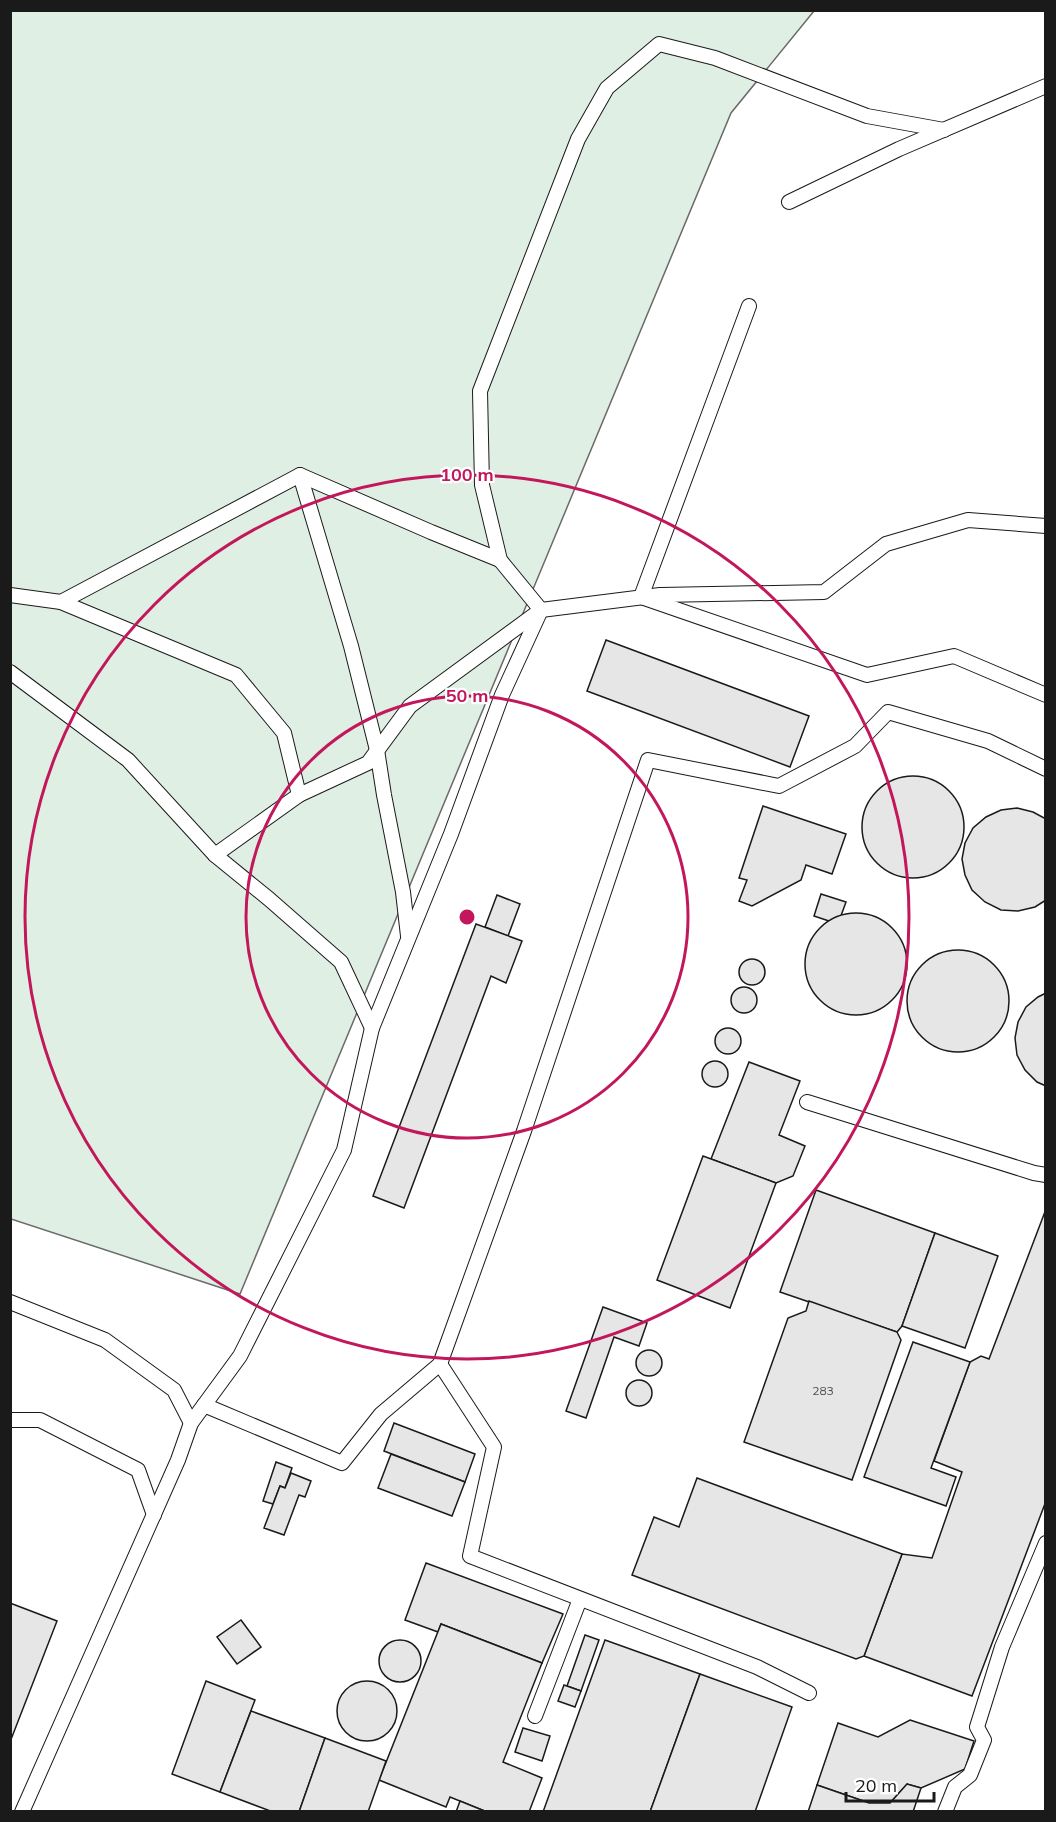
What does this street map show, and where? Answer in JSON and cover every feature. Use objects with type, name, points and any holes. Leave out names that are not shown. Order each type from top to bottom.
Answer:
[{"type":"lane","points":[[541,609],[500,560],[482,485],[480,391],[578,139],[607,88],[659,44],[715,58],[867,116],[944,130]]},
{"type":"lane","points":[[789,202],[944,130],[1046,86]]},
{"type":"lane","points":[[641,597],[749,306]]},
{"type":"lane","points":[[300,475],[500,560]]},
{"type":"lane","points":[[61,602],[300,475]]},
{"type":"lane","points":[[300,475],[351,646],[377,750],[403,892],[408,938]]},
{"type":"lane","points":[[215,855],[299,795],[368,763],[410,706],[541,609],[660,595],[824,592],[886,544],[968,520],[1046,526]]},
{"type":"lane","points":[[10,596],[61,602],[236,675],[284,733],[299,795]]},
{"type":"lane","points":[[641,597],[867,675],[954,656],[1046,695]]},
{"type":"lane","points":[[22,1812],[178,1460],[191,1423],[240,1356],[344,1150],[372,1028],[451,834],[502,695],[541,609]]},
{"type":"lane","points":[[10,672],[128,760],[215,855],[341,963],[372,1028]]},
{"type":"lane","points":[[204,1405],[342,1463],[381,1414],[440,1364],[524,1131],[648,760],[779,786],[855,746],[888,712],[988,741],[1046,769]]},
{"type":"lane","points":[[807,1102],[1046,1176]]},
{"type":"lane","points":[[10,1302],[105,1340],[174,1390],[191,1423]]},
{"type":"lane","points":[[440,1364],[494,1447],[470,1556],[757,1667],[809,1693]]},
{"type":"lane","points":[[10,1420],[40,1420],[138,1470],[154,1515]]},
{"type":"lane","points":[[945,1812],[955,1787],[970,1775],[984,1740],[977,1727],[999,1659],[1046,1543]]},
{"type":"lane","points":[[535,1716],[580,1599]]},
{"type":"green space","points":[[11,11],[814,11],[731,113],[240,1294],[11,1219]]},
{"type":"building","points":[[606,640],[809,716],[790,767],[587,691]]},
{"type":"building","points":[[913,776],[933,780],[949,791],[960,807],[964,827],[960,847],[949,863],[933,874],[913,878],[893,874],[877,863],[866,847],[862,827],[866,807],[877,791],[893,780]]},
{"type":"building","points":[[763,806],[846,834],[832,874],[806,865],[801,880],[752,906],[739,901],[747,880],[739,878]]},
{"type":"building","points":[[1017,808],[1033,812],[1046,819],[1046,900],[1035,907],[1018,911],[1001,910],[985,902],[972,890],[965,875],[962,859],[965,843],[973,828],[986,817],[1001,810]]},
{"type":"building","points":[[821,894],[846,902],[838,924],[814,916]]},
{"type":"building","points":[[497,895],[520,904],[508,936],[485,927]]},
{"type":"building","points":[[856,913],[876,917],[892,928],[903,944],[907,964],[903,984],[892,1000],[876,1011],[856,1015],[836,1011],[820,1000],[809,984],[805,964],[809,944],[820,928],[836,917]]},
{"type":"building","points":[[476,924],[522,941],[506,983],[491,976],[404,1208],[373,1196]]},
{"type":"building","points":[[958,950],[978,954],[994,965],[1005,981],[1009,1001],[1005,1021],[994,1037],[978,1048],[958,1052],[938,1048],[922,1037],[911,1021],[907,1001],[911,981],[922,965],[938,954]]},
{"type":"building","points":[[752,959],[761,963],[765,972],[761,981],[752,985],[743,981],[739,972],[743,963]]},
{"type":"building","points":[[744,987],[753,991],[757,1000],[753,1009],[744,1013],[735,1009],[731,1000],[735,991]]},
{"type":"building","points":[[1046,993],[1046,1086],[1037,1082],[1025,1070],[1017,1055],[1015,1038],[1018,1022],[1026,1007]]},
{"type":"building","points":[[728,1028],[737,1032],[741,1041],[737,1050],[728,1054],[719,1050],[715,1041],[719,1032]]},
{"type":"building","points":[[715,1061],[724,1065],[728,1074],[724,1083],[715,1087],[706,1083],[702,1074],[706,1065]]},
{"type":"building","points":[[749,1062],[800,1081],[779,1135],[805,1146],[793,1176],[776,1183],[711,1159]]},
{"type":"building","points":[[703,1156],[776,1183],[730,1308],[657,1280]]},
{"type":"building","points":[[816,1190],[935,1233],[902,1326],[897,1332],[780,1292]]},
{"type":"building","points":[[1046,1209],[1046,1501],[972,1696],[864,1656],[902,1554],[932,1558],[962,1472],[934,1461],[970,1362],[981,1356],[989,1359]]},
{"type":"building","points":[[935,1233],[998,1256],[965,1348],[902,1326]]},
{"type":"building","points":[[809,1301],[897,1332],[901,1340],[852,1480],[744,1442],[788,1318],[806,1311]]},
{"type":"building","points":[[603,1307],[647,1323],[639,1346],[614,1337],[586,1418],[566,1411]]},
{"type":"building","points":[[913,1342],[970,1362],[931,1468],[956,1477],[946,1506],[864,1477]]},
{"type":"building","points":[[649,1350],[658,1354],[662,1363],[658,1372],[649,1376],[640,1372],[636,1363],[640,1354]]},
{"type":"building","points":[[639,1380],[648,1384],[652,1393],[648,1402],[639,1406],[630,1402],[626,1393],[630,1384]]},
{"type":"building","points":[[394,1423],[475,1454],[465,1482],[384,1451]]},
{"type":"building","points":[[391,1454],[465,1482],[452,1516],[378,1488]]},
{"type":"building","points":[[276,1462],[292,1468],[285,1488],[280,1486],[273,1504],[263,1501]]},
{"type":"building","points":[[291,1473],[311,1481],[305,1497],[299,1495],[284,1535],[264,1528],[280,1486],[285,1488]]},
{"type":"building","points":[[697,1478],[902,1554],[864,1656],[856,1659],[632,1575],[654,1517],[679,1527]]},
{"type":"building","points":[[426,1563],[563,1614],[542,1663],[441,1624],[438,1632],[405,1620]]},
{"type":"building","points":[[10,1603],[57,1621],[10,1742]]},
{"type":"building","points":[[241,1620],[261,1647],[237,1664],[217,1637]]},
{"type":"building","points":[[441,1624],[542,1663],[503,1762],[542,1778],[529,1812],[487,1812],[450,1797],[446,1807],[379,1780]]},
{"type":"building","points":[[585,1635],[599,1640],[581,1691],[567,1686]]},
{"type":"building","points":[[400,1640],[415,1646],[421,1661],[415,1676],[400,1682],[385,1676],[379,1661],[385,1646]]},
{"type":"building","points":[[605,1640],[700,1674],[650,1812],[543,1812]]},
{"type":"building","points":[[700,1674],[792,1707],[755,1812],[650,1812]]},
{"type":"building","points":[[206,1681],[255,1700],[220,1792],[172,1774]]},
{"type":"building","points":[[361,1681],[373,1681],[384,1686],[392,1694],[397,1711],[395,1723],[384,1736],[373,1741],[361,1741],[350,1736],[342,1728],[337,1717],[337,1705],[342,1694],[350,1686]]},
{"type":"building","points":[[564,1685],[581,1691],[575,1707],[558,1701]]},
{"type":"building","points":[[251,1711],[325,1738],[299,1812],[273,1812],[220,1792]]},
{"type":"building","points":[[910,1720],[974,1741],[965,1769],[921,1788],[907,1784],[890,1803],[869,1803],[817,1785],[838,1723],[878,1737]]},
{"type":"building","points":[[523,1728],[550,1736],[542,1761],[515,1752]]},
{"type":"building","points":[[325,1738],[386,1761],[368,1812],[299,1812]]},
{"type":"building","points":[[907,1784],[921,1788],[913,1812],[808,1812],[817,1785],[869,1803],[890,1803]]},
{"type":"building","points":[[460,1801],[487,1812],[456,1812]]}]
